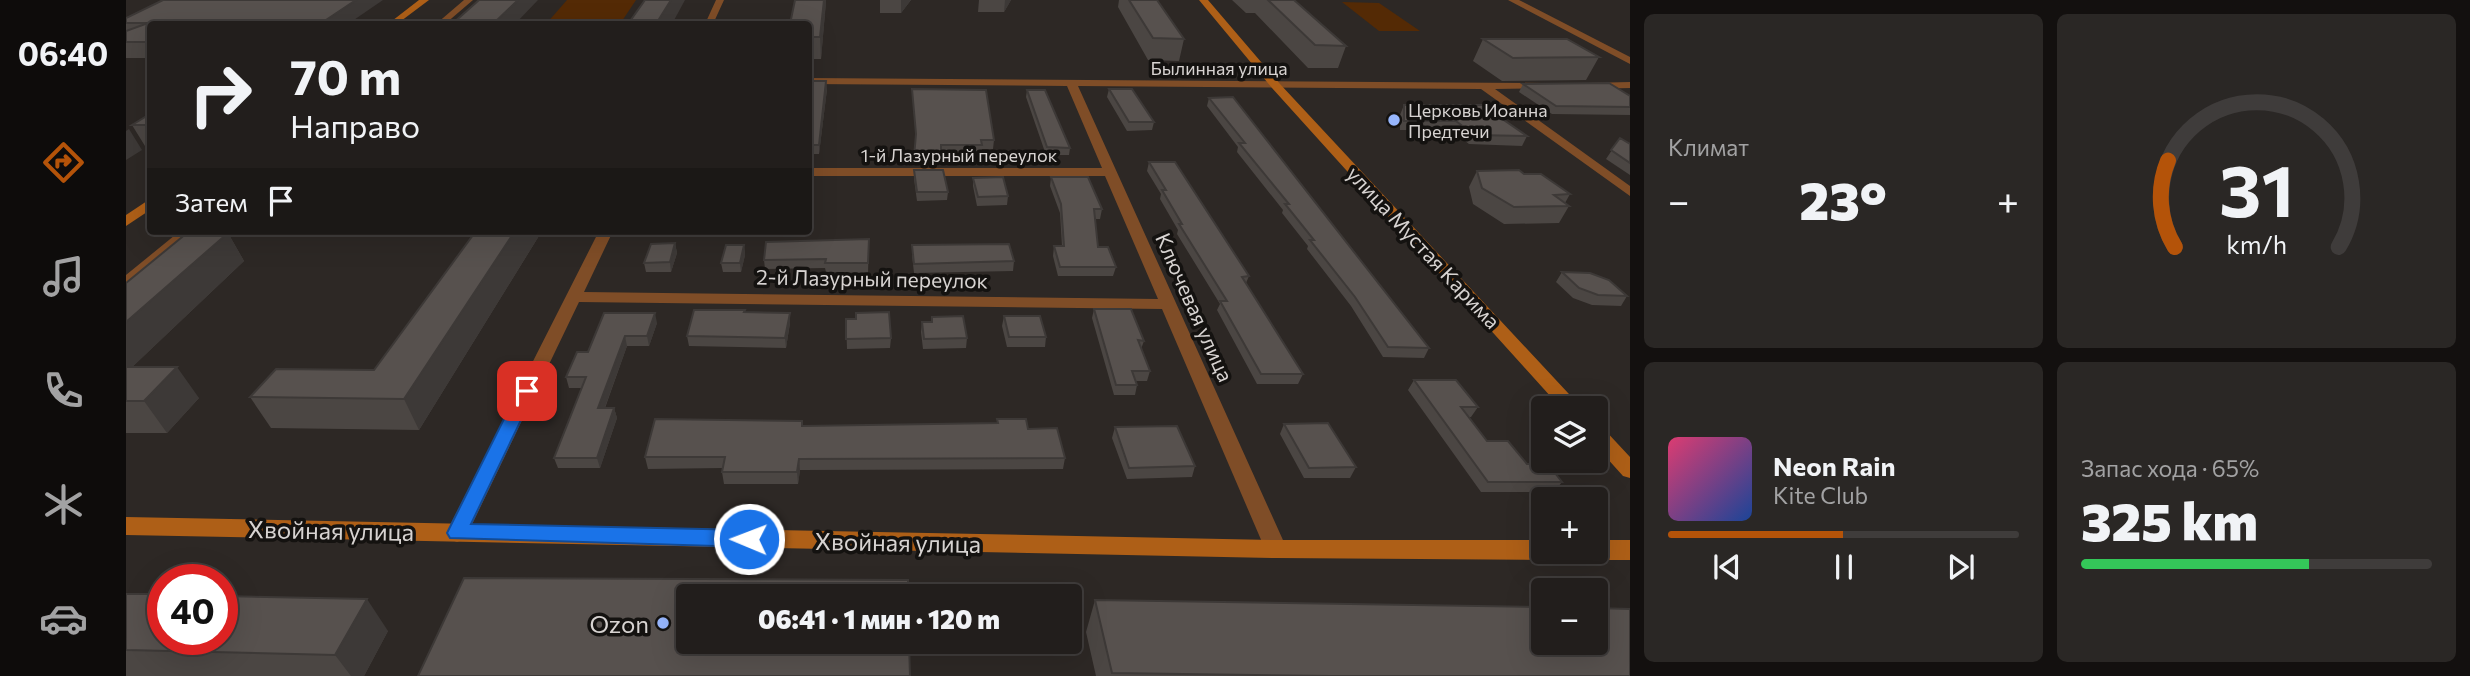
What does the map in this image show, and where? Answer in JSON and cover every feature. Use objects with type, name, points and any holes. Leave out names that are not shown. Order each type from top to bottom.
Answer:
[{"type":"street","points":[[396,21],[425,0]]},
{"type":"street","points":[[444,21],[470,0]]},
{"type":"street","points":[[710,21],[720,0]]},
{"type":"street","name":"улица Мустая Карима","points":[[1203,0],[1276,86],[1561,396]]},
{"type":"street","points":[[1513,0],[1630,61]]},
{"type":"street","name":"Былинная улица","points":[[812,81],[1072,85],[1551,86]]},
{"type":"street","name":"Ключевая улица","points":[[1072,85],[1276,549]]},
{"type":"street","points":[[1577,86],[1630,85]]},
{"type":"street","points":[[1485,87],[1630,192]]},
{"type":"street","name":"1-й Лазурный переулок","points":[[812,172],[1109,172]]},
{"type":"street","points":[[126,222],[147,205]]},
{"type":"street","points":[[126,282],[184,235]]},
{"type":"street","points":[[457,533],[604,235]]},
{"type":"street","name":"2-й Лазурный переулок","points":[[573,297],[1170,304]]},
{"type":"street","points":[[1608,446],[1630,470]]},
{"type":"street","name":"Хвойная улица","points":[[126,526],[1276,549],[1531,550]]},
{"type":"street","points":[[1608,550],[1630,550]]},
{"type":"shaded area","points":[[567,0],[636,0],[622,21],[549,21]]},
{"type":"shaded area","points":[[1342,2],[1379,3],[1420,31],[1379,31]]},
{"type":"building","points":[[163,0],[356,0],[324,21],[126,23],[126,18]]},
{"type":"building","points":[[479,0],[518,0],[496,21],[455,21]]},
{"type":"building","points":[[645,0],[671,0],[658,21],[630,21]]},
{"type":"building","points":[[795,0],[824,0],[820,37],[812,37],[812,21],[791,21]]},
{"type":"building","points":[[1129,0],[1157,0],[1184,39],[1153,38]]},
{"type":"building","points":[[1268,0],[1294,0],[1346,46],[1315,45]]},
{"type":"building","points":[[147,23],[147,42],[126,42],[126,31]]},
{"type":"building","points":[[1483,39],[1567,39],[1599,57],[1513,58]]},
{"type":"building","points":[[812,81],[826,81],[819,145],[812,145]]},
{"type":"building","points":[[1609,83],[1630,96],[1630,107],[1556,106],[1523,84]]},
{"type":"building","points":[[912,89],[986,90],[994,140],[981,140],[982,145],[941,145],[941,157],[914,157],[916,134]]},
{"type":"building","points":[[1109,89],[1132,89],[1154,122],[1129,122]]},
{"type":"building","points":[[1027,90],[1045,90],[1070,148],[1047,147]]},
{"type":"building","points":[[1233,97],[1429,348],[1388,347],[1355,297],[1310,240],[1314,240],[1285,204],[1289,204],[1239,143],[1245,143],[1209,98]]},
{"type":"building","points":[[1404,105],[1482,105],[1527,136],[1474,135],[1456,121],[1404,121]]},
{"type":"building","points":[[147,116],[147,125],[132,125]]},
{"type":"building","points":[[1620,138],[1630,144],[1630,163],[1611,150]]},
{"type":"building","points":[[1149,162],[1175,162],[1249,276],[1242,277],[1303,374],[1261,374],[1220,301],[1227,301],[1179,224],[1182,224],[1162,190],[1166,190]]},
{"type":"building","points":[[914,170],[943,170],[948,192],[917,192]]},
{"type":"building","points":[[1519,170],[1524,174],[1541,174],[1570,194],[1554,195],[1569,206],[1514,207],[1482,188],[1477,171]]},
{"type":"building","points":[[1003,177],[1008,196],[978,197],[973,178]]},
{"type":"building","points":[[1051,177],[1088,177],[1102,209],[1094,209],[1098,247],[1108,247],[1116,267],[1060,267],[1054,246],[1064,246],[1061,204]]},
{"type":"building","points":[[185,235],[226,235],[126,322],[126,283]]},
{"type":"building","points":[[473,235],[512,235],[404,399],[250,397],[276,369],[374,370]]},
{"type":"building","points":[[869,239],[868,263],[825,263],[826,259],[764,260],[766,242]]},
{"type":"building","points":[[675,243],[670,262],[644,263],[651,244]]},
{"type":"building","points":[[1009,244],[1014,261],[914,264],[912,245]]},
{"type":"building","points":[[726,245],[744,245],[740,263],[721,263]]},
{"type":"building","points":[[1562,272],[1590,273],[1609,280],[1627,296],[1598,295],[1579,288]]},
{"type":"building","points":[[1094,309],[1131,309],[1144,341],[1138,340],[1150,371],[1132,371],[1137,385],[1116,385]]},
{"type":"building","points":[[694,310],[790,313],[785,338],[687,336]]},
{"type":"building","points":[[889,312],[891,338],[846,339],[846,319],[856,319],[856,313]]},
{"type":"building","points":[[604,313],[655,313],[647,336],[625,336],[598,408],[614,408],[597,458],[554,458],[586,377],[566,377],[577,352],[588,352]]},
{"type":"building","points":[[963,316],[967,338],[924,339],[922,322],[932,322],[932,317]]},
{"type":"building","points":[[1004,316],[1040,316],[1046,337],[1009,337]]},
{"type":"building","points":[[126,367],[177,367],[144,401],[126,401]]},
{"type":"building","points":[[1414,380],[1456,380],[1478,407],[1461,407],[1487,441],[1508,441],[1527,464],[1531,464],[1531,473],[1555,473],[1562,482],[1488,482]]},
{"type":"building","points":[[655,419],[802,421],[802,426],[998,423],[997,419],[1026,419],[1028,429],[1057,428],[1065,458],[799,459],[797,472],[722,472],[725,457],[645,457]]},
{"type":"building","points":[[1328,423],[1356,467],[1309,468],[1284,424]]},
{"type":"building","points":[[1177,426],[1195,466],[1129,468],[1115,427]]},
{"type":"building","points":[[464,578],[908,580],[908,584],[676,584],[676,654],[909,654],[910,676],[418,676]]},
{"type":"building","points":[[126,594],[147,594],[147,651],[126,650]]},
{"type":"building","points":[[238,596],[367,599],[335,655],[238,653]]},
{"type":"building","points":[[1095,600],[1531,607],[1531,655],[1608,655],[1608,608],[1630,609],[1630,676],[1112,673]]},
{"type":"place","name":"Церковь Иоанна Предтечи","points":[[1394,120]]},
{"type":"place","name":"Ozon","points":[[663,623]]},
{"type":"route","points":[[527,391],[457,533],[749,539]]}]
